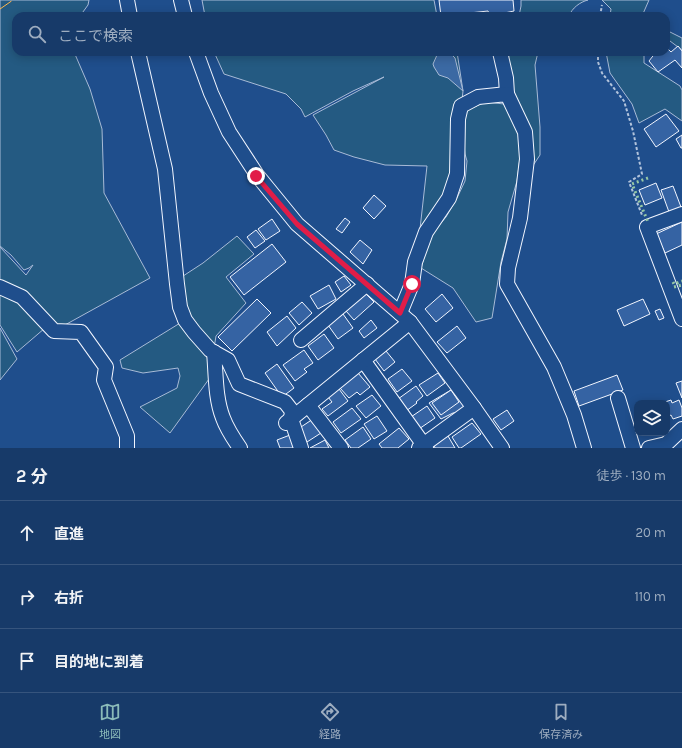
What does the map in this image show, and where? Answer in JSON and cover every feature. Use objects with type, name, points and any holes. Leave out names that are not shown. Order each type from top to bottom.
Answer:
[{"type":"street","points":[[127,0],[129,12]]},
{"type":"street","points":[[180,0],[184,12]]},
{"type":"street","points":[[139,56],[165,169],[180,307],[185,320],[210,350],[228,360],[239,384],[285,402],[292,411],[288,421],[301,448]]},
{"type":"street","points":[[197,56],[211,93],[229,132],[256,176],[297,224],[405,318],[474,408],[502,448]]},
{"type":"street","points":[[501,56],[506,78],[506,94],[525,132],[526,159],[520,218],[508,268],[507,284],[554,368],[574,415],[584,448]]},
{"type":"street","points":[[288,421],[364,360],[405,318],[415,262],[426,232],[449,198],[457,174],[458,119],[461,106],[478,97],[506,94]]},
{"type":"street","points":[[682,214],[647,227],[682,319]]},
{"type":"street","points":[[301,340],[367,284]]},
{"type":"street","points":[[0,287],[22,297],[54,331],[81,332],[106,367],[104,380],[127,436],[127,448]]},
{"type":"street","points":[[214,352],[222,416],[230,434],[240,448]]},
{"type":"street","points":[[364,360],[423,447],[474,408]]},
{"type":"street","points":[[618,398],[633,448]]},
{"type":"street","points":[[308,405],[341,448]]},
{"type":"street","points":[[649,448],[666,444],[682,429]]},
{"type":"path","points":[[601,12],[602,5]]},
{"type":"path","points":[[598,56],[598,62],[602,73],[624,101],[633,130],[642,174],[629,182],[647,227]]},
{"type":"shaded area","points":[[0,0],[89,0],[88,5],[83,12],[12,12],[12,56],[76,56],[90,89],[102,129],[104,193],[150,278],[54,331],[45,328],[17,352],[0,325],[0,247],[26,275],[33,265],[24,270],[11,255],[0,246]]},
{"type":"shaded area","points":[[202,0],[434,0],[436,12],[204,12]]},
{"type":"shaded area","points":[[521,0],[588,0],[582,2],[571,12],[520,12]]},
{"type":"shaded area","points":[[602,0],[649,0],[644,12],[611,12],[611,9]]},
{"type":"shaded area","points":[[670,32],[682,38],[682,50],[670,41]]},
{"type":"shaded area","points":[[216,56],[458,56],[463,91],[453,181],[419,238],[427,166],[385,165],[334,150],[313,115],[384,77],[353,91],[305,117],[301,109],[286,94],[224,74]]},
{"type":"shaded area","points":[[437,56],[453,56],[455,58],[463,91],[448,78],[439,75],[433,64]]},
{"type":"shaded area","points":[[509,56],[537,56],[535,65],[540,127],[540,155],[532,167],[512,110],[507,79],[507,65]]},
{"type":"shaded area","points":[[607,56],[644,56],[644,63],[680,86],[682,90],[682,121],[665,109],[639,123],[632,104],[610,73]]},
{"type":"shaded area","points":[[486,102],[504,104],[518,130],[521,150],[517,181],[508,212],[507,239],[501,262],[492,318],[476,322],[453,288],[421,268],[430,236],[446,217],[465,181],[467,161],[462,125],[465,114],[469,109]]},
{"type":"shaded area","points":[[237,236],[254,254],[226,277],[246,303],[216,336],[209,379],[170,433],[140,407],[177,388],[180,376],[178,368],[143,373],[122,368],[120,360],[185,320],[177,280],[203,263]]},
{"type":"shaded area","points":[[0,328],[17,359],[0,380]]},
{"type":"building","points":[[439,0],[513,0],[514,11],[509,12],[440,12]]},
{"type":"building","points":[[678,46],[682,51],[682,68],[675,60],[658,72],[649,61],[653,56],[670,56],[670,51],[671,52]]},
{"type":"building","points":[[666,114],[679,131],[656,147],[644,129]]},
{"type":"building","points":[[682,135],[682,148],[681,148],[676,139]]},
{"type":"building","points":[[656,183],[662,198],[645,205],[639,190]]},
{"type":"building","points":[[673,186],[681,207],[669,212],[661,190]]},
{"type":"building","points":[[374,195],[386,206],[374,219],[363,208]]},
{"type":"building","points":[[345,218],[350,222],[342,233],[336,229]]},
{"type":"building","points":[[272,219],[280,231],[266,240],[258,229]]},
{"type":"building","points":[[682,222],[682,245],[665,253],[656,234]]},
{"type":"building","points":[[256,230],[265,241],[255,248],[247,237]]},
{"type":"building","points":[[360,240],[372,250],[363,264],[350,252]]},
{"type":"building","points":[[272,244],[286,262],[244,295],[230,277]]},
{"type":"building","points":[[344,276],[351,285],[341,292],[335,282]]},
{"type":"building","points":[[329,285],[336,299],[318,309],[310,296]]},
{"type":"building","points":[[366,294],[374,302],[354,320],[346,311]]},
{"type":"building","points":[[442,294],[453,308],[436,322],[425,309]]},
{"type":"building","points":[[257,299],[271,313],[232,351],[218,337]]},
{"type":"building","points":[[643,299],[650,314],[624,326],[617,310]]},
{"type":"building","points":[[302,302],[312,313],[299,325],[289,313]]},
{"type":"building","points":[[660,309],[664,318],[659,320],[655,311]]},
{"type":"building","points":[[343,314],[353,328],[338,339],[328,325]]},
{"type":"building","points":[[287,316],[296,328],[277,346],[267,332]]},
{"type":"building","points":[[371,320],[377,328],[364,338],[359,331]]},
{"type":"building","points":[[457,326],[466,338],[447,353],[437,342]]},
{"type":"building","points":[[324,334],[334,348],[318,360],[308,346]]},
{"type":"building","points":[[304,350],[313,363],[304,369],[307,372],[295,381],[283,365]]},
{"type":"building","points":[[386,351],[395,362],[384,371],[375,359]]},
{"type":"building","points":[[277,364],[294,388],[282,397],[265,373]]},
{"type":"building","points":[[402,369],[412,381],[397,392],[388,379]]},
{"type":"building","points":[[358,373],[370,387],[360,395],[357,392],[349,398],[340,388]]},
{"type":"building","points":[[438,373],[445,383],[427,396],[419,385]]},
{"type":"building","points":[[617,375],[623,390],[579,406],[574,391]]},
{"type":"building","points":[[682,381],[682,398],[676,383]]},
{"type":"building","points":[[416,386],[423,396],[416,402],[417,403],[406,411],[398,399]]},
{"type":"building","points":[[339,389],[348,401],[328,416],[322,409],[332,402],[328,397]]},
{"type":"building","points":[[451,390],[464,406],[462,412],[453,413],[441,419],[429,403]]},
{"type":"building","points":[[451,390],[459,402],[441,415],[432,403]]},
{"type":"building","points":[[372,395],[381,406],[366,418],[356,406]]},
{"type":"building","points":[[670,400],[672,403],[679,400],[682,408],[682,416],[673,419],[670,416]]},
{"type":"building","points":[[427,406],[435,418],[416,431],[408,419]]},
{"type":"building","points":[[352,408],[361,419],[341,433],[333,422]]},
{"type":"building","points":[[507,410],[514,421],[501,430],[493,419]]},
{"type":"building","points":[[377,416],[387,431],[374,439],[364,424]]},
{"type":"building","points":[[313,419],[321,433],[307,442],[298,429]]},
{"type":"building","points":[[472,423],[481,434],[459,448],[452,437]]},
{"type":"building","points":[[363,427],[371,439],[358,448],[351,448],[345,440]]},
{"type":"building","points":[[399,428],[409,439],[398,448],[382,448],[379,444]]},
{"type":"building","points":[[290,435],[295,448],[280,448],[277,440]]},
{"type":"building","points":[[448,436],[455,448],[435,448],[433,444]]},
{"type":"building","points":[[325,440],[329,448],[310,448]]},
{"type":"hedge","points":[[648,178],[632,184],[648,222]]},
{"type":"hedge","points":[[673,282],[674,284],[682,281]]},
{"type":"hedge","points":[[674,287],[682,285]]},
{"type":"power","points":[[0,9],[13,0]]},
{"type":"route","points":[[256,176],[297,224],[400,313],[412,284]]}]
